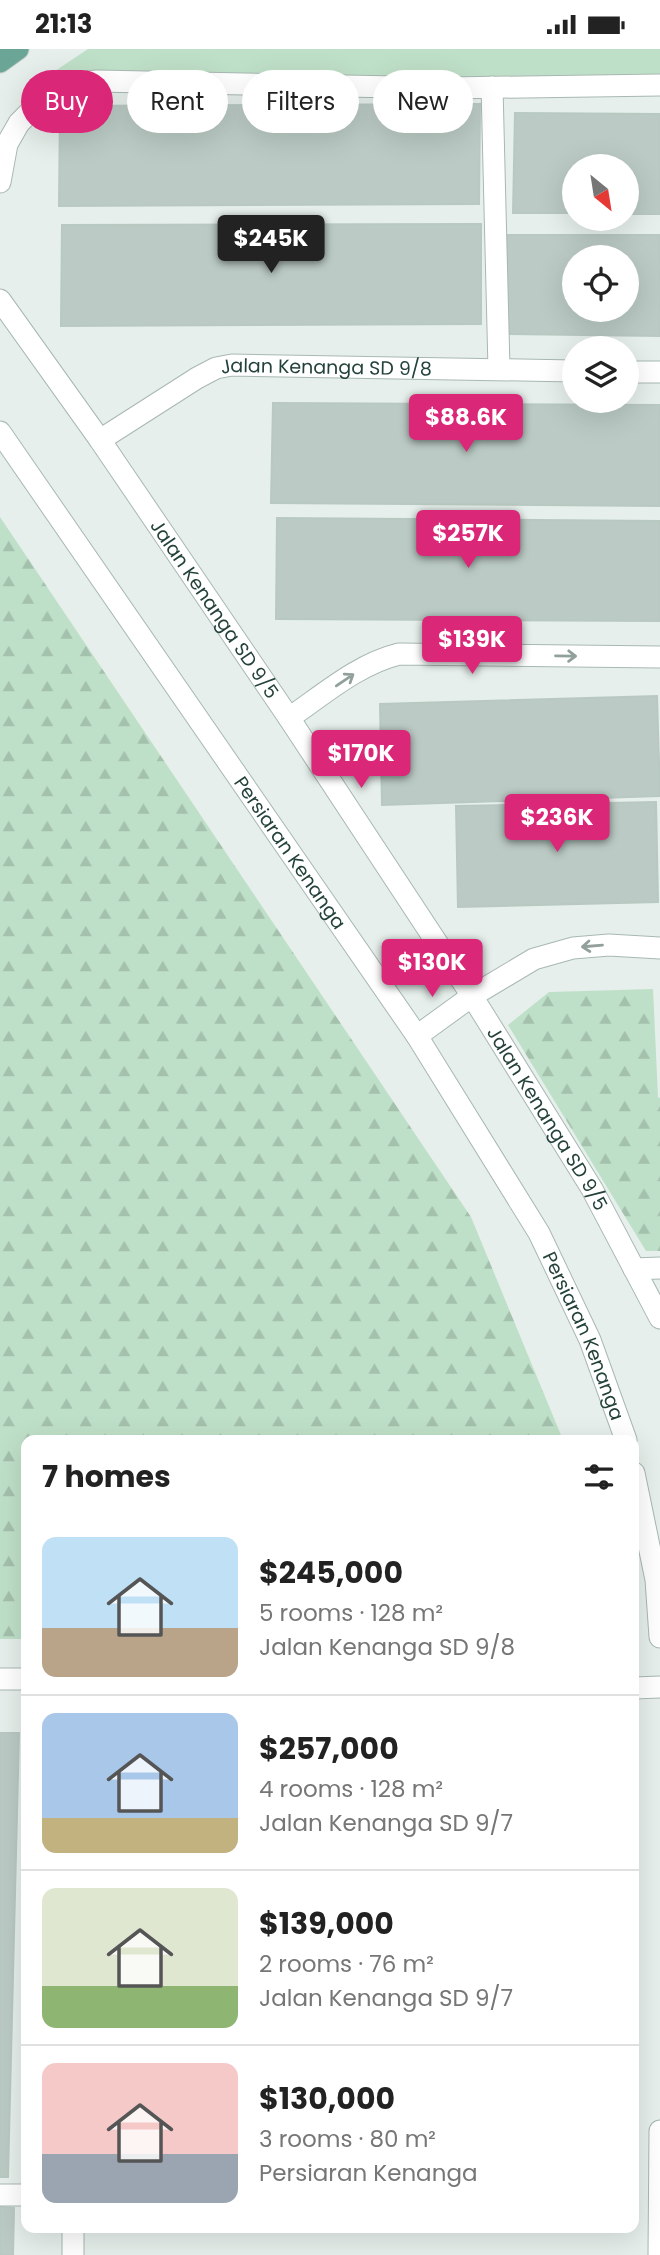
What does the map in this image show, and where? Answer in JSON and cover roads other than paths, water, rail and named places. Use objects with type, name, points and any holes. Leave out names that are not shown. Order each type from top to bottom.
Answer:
[{"type":"main road","points":[[0,62],[18,49]]},
{"type":"street","points":[[0,182],[7,144],[19,123],[43,99],[69,85],[97,81],[492,87],[660,85]]},
{"type":"street","points":[[492,87],[499,369]]},
{"type":"street","name":"Jalan Kenanga SD 9/5","points":[[0,300],[100,440],[289,718],[472,996],[592,1189],[660,1318]]},
{"type":"street","name":"Jalan Kenanga SD 9/8","points":[[100,440],[216,368],[232,365],[562,371]]},
{"type":"street","points":[[639,372],[660,372]]},
{"type":"street","name":"Persiaran Kenanga","points":[[0,432],[417,1036],[539,1233],[590,1340],[624,1435]]},
{"type":"street","points":[[289,718],[363,668],[399,654],[660,657]]},
{"type":"street","points":[[417,1036],[472,996],[534,959],[573,948],[609,945],[660,948]]},
{"type":"street","points":[[634,1269],[660,1268]]},
{"type":"street","points":[[639,1497],[656,1580],[660,1637]]},
{"type":"street","points":[[0,1679],[21,1679]]},
{"type":"street","points":[[639,1688],[660,1687]]},
{"type":"street","points":[[659,2255],[660,2131]]},
{"type":"street","points":[[0,2195],[21,2196]]},
{"type":"street","points":[[73,2233],[73,2255]]}]
